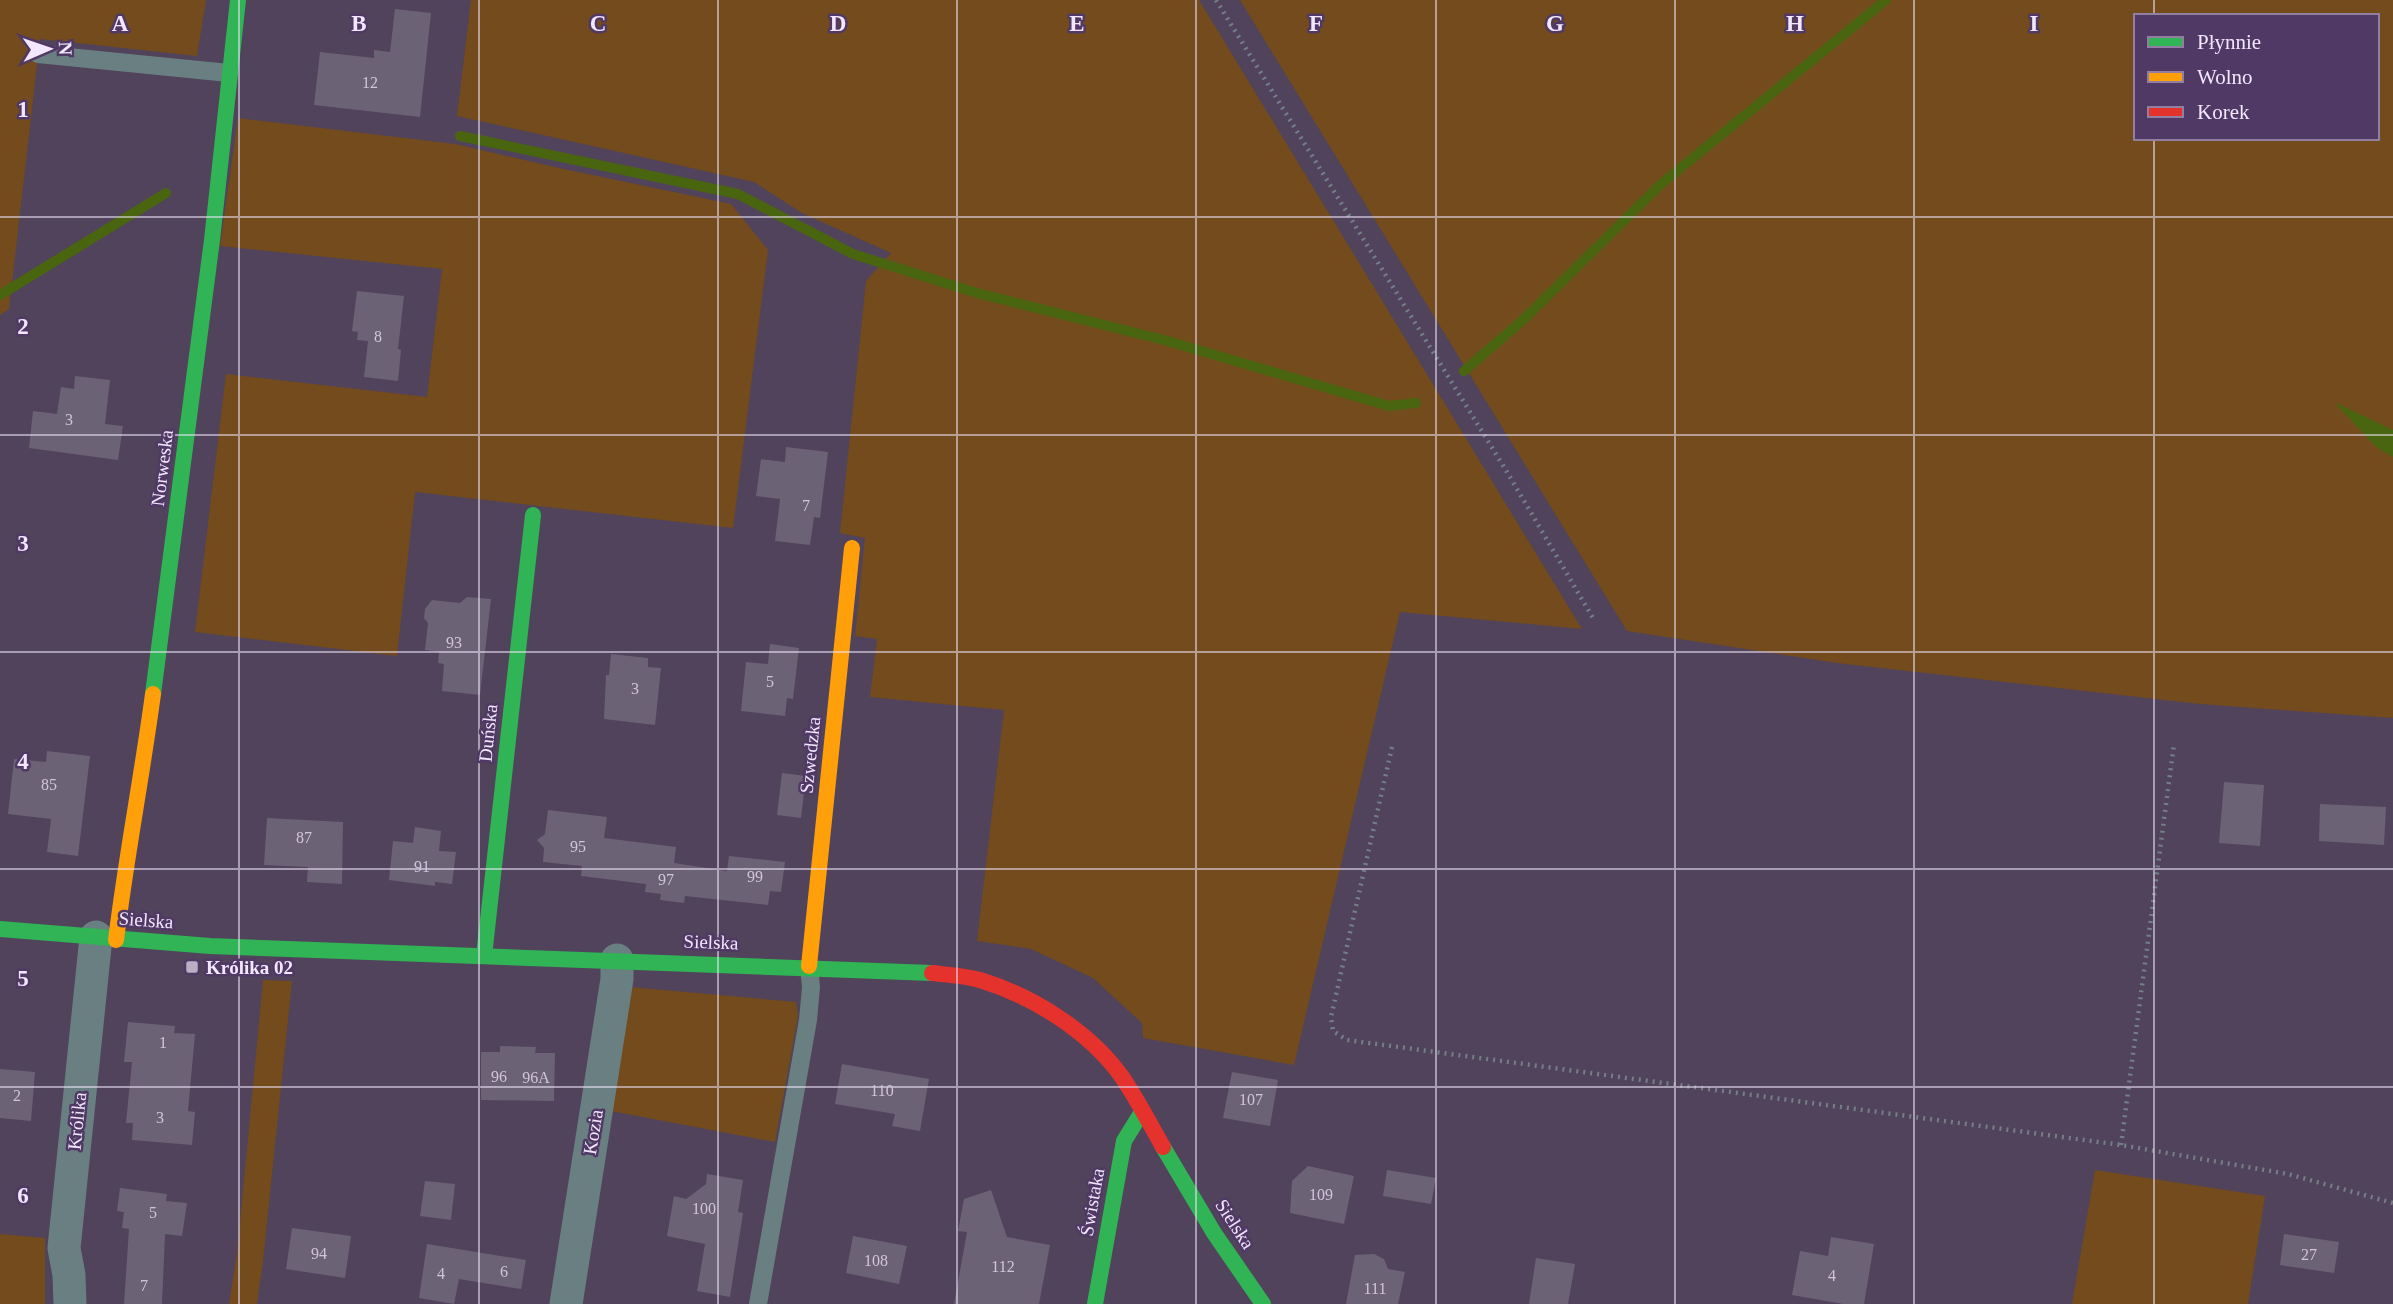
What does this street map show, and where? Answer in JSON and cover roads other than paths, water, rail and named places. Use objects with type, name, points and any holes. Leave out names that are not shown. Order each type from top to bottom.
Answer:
[{"type":"street","name":"Norweska","points":[[106,938],[138,804],[212,240],[238,0]]},
{"type":"street","name":"Duńska","points":[[484,956],[533,515]]},
{"type":"street","name":"Szwedzka","points":[[809,966],[852,548]]},
{"type":"street","name":"Sielska","points":[[0,929],[210,946],[927,972],[990,983],[1024,998],[1092,1044],[1122,1077],[1214,1233],[1263,1304]]},
{"type":"street","name":"Królika","points":[[70,1304],[64,1248],[106,938]]},
{"type":"street","name":"Kozia","points":[[566,1304],[617,979],[617,960]]},
{"type":"street","name":"Świstaka","points":[[1095,1304],[1124,1141],[1142,1112]]},
{"type":"lane","points":[[38,54],[229,74]]},
{"type":"lane","points":[[758,1304],[808,1020],[811,986],[809,966]]},
{"type":"waterway","points":[[1464,371],[1524,319],[1661,184],[1886,0]]},
{"type":"waterway","points":[[460,136],[738,194],[853,254],[977,293],[1164,340],[1389,406],[1416,403]]},
{"type":"waterway","points":[[0,295],[166,193]]},
{"type":"place","name":"Królika 02","points":[[192,967]]}]
